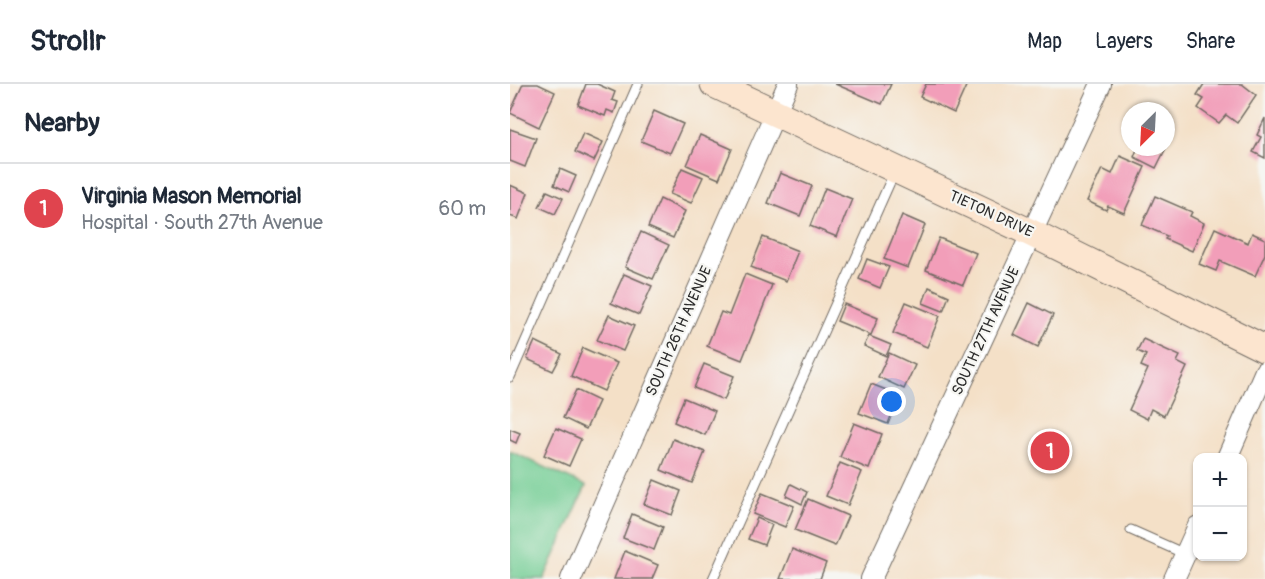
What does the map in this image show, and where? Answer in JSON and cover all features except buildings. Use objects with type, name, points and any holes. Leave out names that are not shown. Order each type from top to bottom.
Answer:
[{"type":"main road","name":"TIETON DRIVE","points":[[714,84],[1031,233],[1265,349]]},
{"type":"street","name":"SOUTH 26TH AVENUE","points":[[571,579],[788,84]]},
{"type":"street","name":"SOUTH 27TH AVENUE","points":[[871,579],[1101,84]]},
{"type":"street","points":[[1229,453],[1265,371]]},
{"type":"street","points":[[1174,579],[1193,535]]},
{"type":"lane","points":[[510,377],[638,84]]},
{"type":"lane","points":[[713,579],[896,170]]},
{"type":"lane","points":[[1131,530],[1185,554]]},
{"type":"green space","points":[[510,451],[586,486],[544,579],[510,579]]},
{"type":"place","name":"Virginia Mason Memorial","points":[[1050,451]]}]
